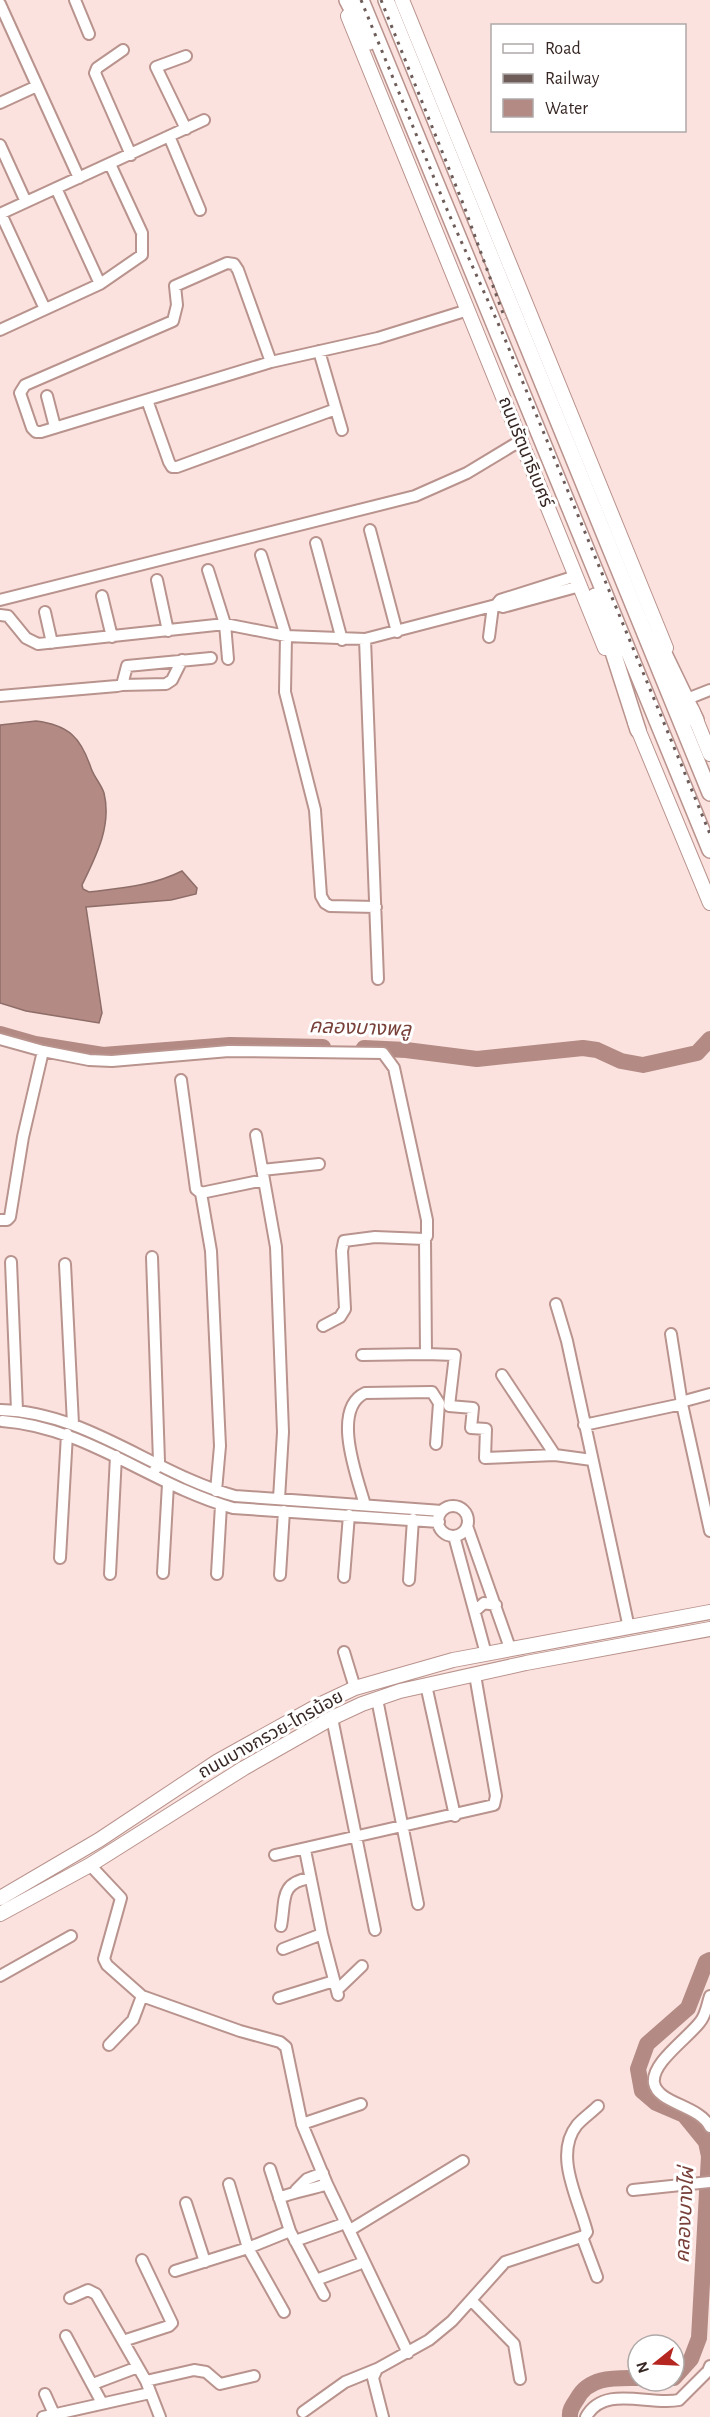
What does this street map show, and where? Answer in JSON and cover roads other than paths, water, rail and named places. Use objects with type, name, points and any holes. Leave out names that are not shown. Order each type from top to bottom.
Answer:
[{"type":"main road","name":"ถนนรัตนาธิเบศร์","points":[[342,0],[710,903]]},
{"type":"main road","points":[[347,0],[415,133]]},
{"type":"main road","name":"ถนนรัตนาธิเบศร์","points":[[361,0],[710,850]]},
{"type":"main road","points":[[386,0],[710,793]]},
{"type":"main road","points":[[396,0],[437,123]]},
{"type":"main road","points":[[402,0],[710,754]]},
{"type":"main road","points":[[584,485],[696,720]]},
{"type":"main road","points":[[562,493],[638,730]]},
{"type":"main road","name":"ถนนบางกรวย-ไทรน้อย","points":[[0,1898],[99,1840],[218,1761],[319,1705],[355,1688],[391,1676],[510,1648],[710,1612]]},
{"type":"main road","name":"ถนนบางกรวย-ไทรน้อย","points":[[0,1914],[90,1865],[244,1768],[332,1718],[377,1700],[426,1685],[710,1629]]},
{"type":"street","points":[[75,0],[89,34]]},
{"type":"street","points":[[0,4],[79,178]]},
{"type":"street","points":[[123,50],[97,68],[95,74],[131,155]]},
{"type":"street","points":[[186,56],[156,67],[186,129]]},
{"type":"street","points":[[0,104],[37,86]]},
{"type":"street","points":[[45,309],[1,214],[204,120]]},
{"type":"street","points":[[170,136],[200,210]]},
{"type":"street","points":[[0,145],[26,202]]},
{"type":"street","points":[[0,330],[100,284],[142,255],[144,246],[142,233],[110,164]]},
{"type":"street","points":[[56,188],[100,284]]},
{"type":"street","points":[[272,362],[238,270],[234,264],[227,263],[175,286],[177,305],[173,321],[21,388],[36,432],[272,362],[378,338],[468,310]]},
{"type":"street","points":[[319,351],[342,430]]},
{"type":"street","points":[[47,396],[56,427]]},
{"type":"street","points":[[147,399],[172,467],[336,410]]},
{"type":"street","points":[[0,600],[415,496],[467,472],[520,441]]},
{"type":"street","points":[[370,530],[397,632]]},
{"type":"street","points":[[316,543],[342,640]]},
{"type":"street","points":[[261,555],[286,636],[285,692],[315,810],[321,896],[330,906],[375,907]]},
{"type":"street","points":[[208,570],[225,624],[228,659]]},
{"type":"street","points":[[157,579],[168,631]]},
{"type":"street","points":[[0,615],[13,620],[30,641],[52,643],[225,624],[286,636],[342,640],[365,639],[495,605],[503,607],[578,581]]},
{"type":"street","points":[[102,596],[112,637]]},
{"type":"street","points":[[489,637],[495,605]]},
{"type":"street","points":[[45,612],[52,643]]},
{"type":"street","points":[[365,639],[378,979]]},
{"type":"street","points":[[122,685],[127,666],[211,658]]},
{"type":"street","points":[[0,696],[122,685],[166,684],[172,680],[182,660]]},
{"type":"street","points":[[687,699],[710,690]]},
{"type":"street","points":[[0,1039],[43,1051],[89,1060],[228,1051],[383,1053],[394,1068],[427,1220],[428,1232],[425,1239],[426,1354]]},
{"type":"street","points":[[0,1220],[7,1220],[10,1217],[24,1137],[43,1051]]},
{"type":"street","points":[[181,1080],[194,1183],[201,1193],[211,1251],[220,1446],[216,1491]]},
{"type":"street","points":[[256,1135],[276,1247],[283,1432],[279,1499]]},
{"type":"street","points":[[201,1193],[263,1175],[319,1164]]},
{"type":"street","points":[[323,1326],[340,1317],[345,1309],[342,1251],[344,1241],[375,1237],[425,1239]]},
{"type":"street","points":[[152,1257],[155,1471]]},
{"type":"street","points":[[11,1262],[17,1410]]},
{"type":"street","points":[[65,1264],[73,1424]]},
{"type":"street","points":[[556,1305],[585,1425],[629,1628]]},
{"type":"street","points":[[670,1334],[682,1403],[710,1531]]},
{"type":"street","points":[[362,1355],[455,1355],[449,1406],[473,1408],[471,1428],[486,1430],[485,1458],[555,1455],[592,1460]]},
{"type":"street","points":[[502,1375],[555,1455]]},
{"type":"street","points":[[365,1505],[355,1470],[347,1426],[349,1408],[355,1398],[365,1393],[432,1392],[439,1403],[435,1444]]},
{"type":"street","points":[[585,1425],[682,1403],[710,1394]]},
{"type":"street","points":[[1,1415],[17,1410],[73,1424],[155,1471],[168,1484],[233,1508],[413,1519],[440,1517],[452,1506],[463,1510],[468,1520],[465,1531],[454,1536],[444,1533],[440,1517]]},
{"type":"street","points":[[1,1415],[67,1434],[155,1471],[235,1497],[365,1505],[440,1517]]},
{"type":"street","points":[[60,1558],[67,1434]]},
{"type":"street","points":[[110,1574],[116,1456]]},
{"type":"street","points":[[163,1573],[168,1484]]},
{"type":"street","points":[[217,1574],[221,1504]]},
{"type":"street","points":[[280,1575],[284,1511]]},
{"type":"street","points":[[344,1577],[349,1515]]},
{"type":"street","points":[[409,1580],[413,1519]]},
{"type":"street","points":[[467,1526],[510,1648]]},
{"type":"street","points":[[454,1536],[486,1654]]},
{"type":"street","points":[[475,1611],[484,1603],[496,1605]]},
{"type":"street","points":[[344,1652],[355,1688]]},
{"type":"street","points":[[275,1856],[455,1816],[486,1808],[496,1802],[475,1675]]},
{"type":"street","points":[[426,1685],[455,1816]]},
{"type":"street","points":[[377,1700],[418,1904]]},
{"type":"street","points":[[332,1718],[375,1930]]},
{"type":"street","points":[[305,1850],[336,1989]]},
{"type":"street","points":[[90,1865],[121,1898],[104,1959],[107,1965],[142,1996],[240,2031],[280,2042],[288,2054],[302,2124],[325,2178],[408,2353]]},
{"type":"street","points":[[281,1926],[288,1886],[293,1881],[310,1878]]},
{"type":"street","points":[[283,1948],[322,1934]]},
{"type":"street","points":[[0,1976],[71,1936]]},
{"type":"street","points":[[279,1998],[336,1989],[362,1966]]},
{"type":"street","points":[[109,2045],[133,2020],[142,1996]]},
{"type":"street","points":[[710,1996],[702,2020],[658,2066],[653,2076],[655,2089],[664,2097],[700,2114],[710,2127]]},
{"type":"street","points":[[302,2124],[361,2104]]},
{"type":"street","points":[[303,2412],[345,2382],[377,2369],[429,2340],[452,2321],[505,2262],[582,2237],[587,2232],[568,2167],[566,2150],[577,2125],[598,2106]]},
{"type":"street","points":[[350,2230],[463,2161]]},
{"type":"street","points":[[270,2169],[293,2236],[324,2295]]},
{"type":"street","points":[[279,2198],[296,2190],[307,2179],[325,2178]]},
{"type":"street","points":[[633,2190],[704,2183]]},
{"type":"street","points":[[230,2184],[248,2248],[284,2312]]},
{"type":"street","points":[[186,2203],[205,2262]]},
{"type":"street","points":[[175,2271],[248,2248],[340,2225]]},
{"type":"street","points":[[582,2237],[597,2277]]},
{"type":"street","points":[[123,2341],[172,2323],[142,2260]]},
{"type":"street","points":[[316,2280],[359,2264]]},
{"type":"street","points":[[70,2298],[91,2290],[146,2381],[160,2417]]},
{"type":"street","points":[[471,2300],[514,2344],[520,2379]]},
{"type":"street","points":[[66,2336],[102,2403]]},
{"type":"street","points":[[93,2384],[138,2367]]},
{"type":"street","points":[[377,2369],[373,2378],[383,2417]]},
{"type":"street","points":[[146,2381],[194,2370],[206,2372],[220,2384],[254,2376]]},
{"type":"street","points":[[586,2417],[591,2407],[606,2400],[679,2400],[709,2370]]},
{"type":"street","points":[[45,2394],[49,2416],[150,2393]]},
{"type":"water","points":[[36,721],[57,726],[78,741],[104,793],[106,817],[104,829],[97,852],[82,885],[83,889],[89,892],[137,886],[182,871],[197,888],[196,894],[171,900],[86,907],[102,1013],[99,1023],[26,1011],[0,1003],[0,725]]},
{"type":"waterway","name":"คลองบางพลู","points":[[0,1034],[35,1044],[103,1055],[230,1045],[323,1047]]},
{"type":"waterway","name":"คลองบางพลู","points":[[364,1048],[406,1050],[477,1059],[583,1048],[597,1050],[621,1061],[643,1065],[697,1053],[710,1039]]},
{"type":"waterway","name":"คลองบางไผ่","points":[[686,2365],[691,2359],[699,2338],[709,2156],[706,2142],[684,2115],[656,2103],[642,2091],[638,2069],[647,2044],[688,2008],[706,1962],[710,1960]]},
{"type":"waterway","name":"คลองบางไผ่","points":[[570,2417],[573,2405],[588,2386],[603,2380],[626,2378]]},
{"type":"railway","points":[[361,0],[448,212],[502,332],[710,834]]},
{"type":"railway","points":[[381,0],[464,206],[505,319]]}]
